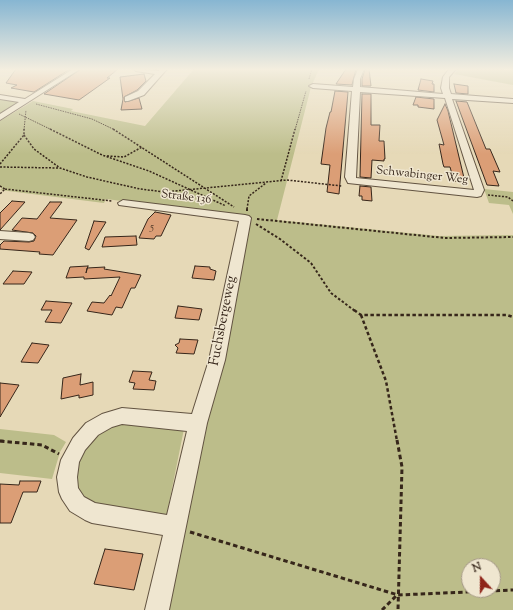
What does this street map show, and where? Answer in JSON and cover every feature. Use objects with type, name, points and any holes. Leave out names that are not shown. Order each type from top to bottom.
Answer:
[{"type":"street","points":[[3,97],[26,101]]},
{"type":"street","points":[[0,118],[32,97]]},
{"type":"street","points":[[352,181],[350,177],[355,97]]},
{"type":"street","name":"Schwabinger Weg","points":[[352,181],[477,194],[479,190],[447,97]]},
{"type":"street","points":[[466,97],[513,101]]},
{"type":"street","name":"Straße 136","points":[[123,203],[245,218]]},
{"type":"street","name":"Fuchsbergeweg","points":[[157,610],[198,423],[217,360],[245,218]]},
{"type":"street","points":[[0,235],[29,237]]},
{"type":"street","points":[[175,527],[92,513],[77,504],[69,492],[67,477],[70,460],[78,444],[92,429],[108,420],[122,416],[198,423]]},
{"type":"path","points":[[281,181],[306,97]]},
{"type":"path","points":[[0,166],[24,135],[26,101],[92,119],[118,132],[143,146],[208,189],[236,208],[245,218],[444,238],[513,237]]},
{"type":"path","points":[[11,111],[102,155],[149,171],[188,190],[233,209],[280,239],[311,263],[331,294],[361,315],[386,381],[402,467],[398,610]]},
{"type":"path","points":[[24,135],[34,149],[60,168]]},
{"type":"path","points":[[102,155],[124,157],[143,146]]},
{"type":"path","points":[[0,166],[60,168],[87,177],[140,189],[165,192],[208,189],[287,180],[344,186],[352,181]]},
{"type":"path","points":[[245,218],[249,196],[266,183]]},
{"type":"path","points":[[0,186],[5,189],[123,203]]},
{"type":"path","points":[[0,194],[5,189]]},
{"type":"path","points":[[477,194],[508,197],[513,201]]},
{"type":"path","points":[[361,315],[507,315],[513,318]]},
{"type":"path","points":[[0,441],[42,445],[70,460]]},
{"type":"path","points":[[175,527],[398,594],[513,590]]},
{"type":"path","points":[[382,610],[398,594]]},
{"type":"green space","points":[[170,97],[308,97],[277,220],[439,236],[513,235],[513,610],[168,610],[248,217],[106,199],[104,203],[0,190],[2,188],[0,187],[0,121],[33,101],[73,109],[71,111],[145,126]]},
{"type":"green space","points":[[0,98],[23,103],[0,116]]},
{"type":"green space","points":[[484,189],[513,192],[513,214],[509,205],[489,203]]},
{"type":"green space","points":[[123,424],[184,429],[166,518],[88,507],[76,497],[76,464],[95,435],[111,426]]},
{"type":"green space","points":[[0,429],[54,435],[66,442],[60,452],[52,479],[0,473]]},
{"type":"building","points":[[64,97],[83,97],[79,100]]},
{"type":"building","points":[[124,97],[125,102],[139,98],[142,109],[121,110]]},
{"type":"building","points":[[334,97],[348,97],[339,194],[327,192],[330,165],[321,164],[326,128]]},
{"type":"building","points":[[362,97],[371,97],[371,125],[380,125],[379,141],[384,141],[385,159],[384,161],[372,160],[371,178],[360,177]]},
{"type":"building","points":[[416,97],[434,99],[434,109],[413,105]]},
{"type":"building","points":[[456,101],[467,102],[486,149],[490,149],[500,172],[493,171],[499,186],[487,185]]},
{"type":"building","points":[[445,104],[465,182],[454,181],[450,167],[444,167],[443,164],[439,144],[444,145],[437,120]]},
{"type":"building","points":[[360,186],[371,187],[372,201],[362,200],[362,196],[359,196]]},
{"type":"building","points":[[12,201],[25,202],[0,230],[0,213]]},
{"type":"building","points":[[50,202],[62,202],[50,218],[77,220],[53,255],[39,254],[40,252],[0,249],[0,245],[4,241],[34,241],[36,236],[33,233],[12,230],[22,218],[37,219]]},
{"type":"building","points":[[155,212],[171,215],[161,236],[156,236],[154,239],[139,238],[148,219]]},
{"type":"building","points":[[94,221],[106,222],[89,250],[85,248]]},
{"type":"building","points":[[136,236],[137,245],[102,247],[105,237]]},
{"type":"building","points":[[88,266],[87,268],[105,267],[104,269],[141,275],[135,288],[131,288],[122,308],[116,307],[112,315],[87,311],[92,302],[104,303],[110,295],[111,296],[120,277],[84,279],[84,277],[66,278],[70,267]]},
{"type":"building","points":[[195,266],[210,267],[210,269],[216,271],[214,280],[192,278]]},
{"type":"building","points":[[13,271],[32,272],[24,284],[3,284]]},
{"type":"building","points":[[46,301],[72,303],[61,323],[45,322],[52,310],[41,310]]},
{"type":"building","points":[[178,306],[202,309],[199,320],[175,318]]},
{"type":"building","points":[[180,339],[198,340],[194,354],[176,353],[178,348],[175,345],[179,343]]},
{"type":"building","points":[[32,343],[49,345],[38,363],[21,362]]},
{"type":"building","points":[[133,371],[152,372],[149,380],[156,381],[154,390],[133,389],[135,383],[129,382]]},
{"type":"building","points":[[81,374],[80,385],[93,382],[93,395],[79,398],[79,395],[61,399],[63,378]]},
{"type":"building","points":[[0,383],[19,385],[0,417]]},
{"type":"building","points":[[20,481],[41,481],[37,492],[23,492],[11,523],[0,523],[0,484],[19,485]]},
{"type":"building","points":[[105,549],[143,554],[134,590],[94,584]]}]
